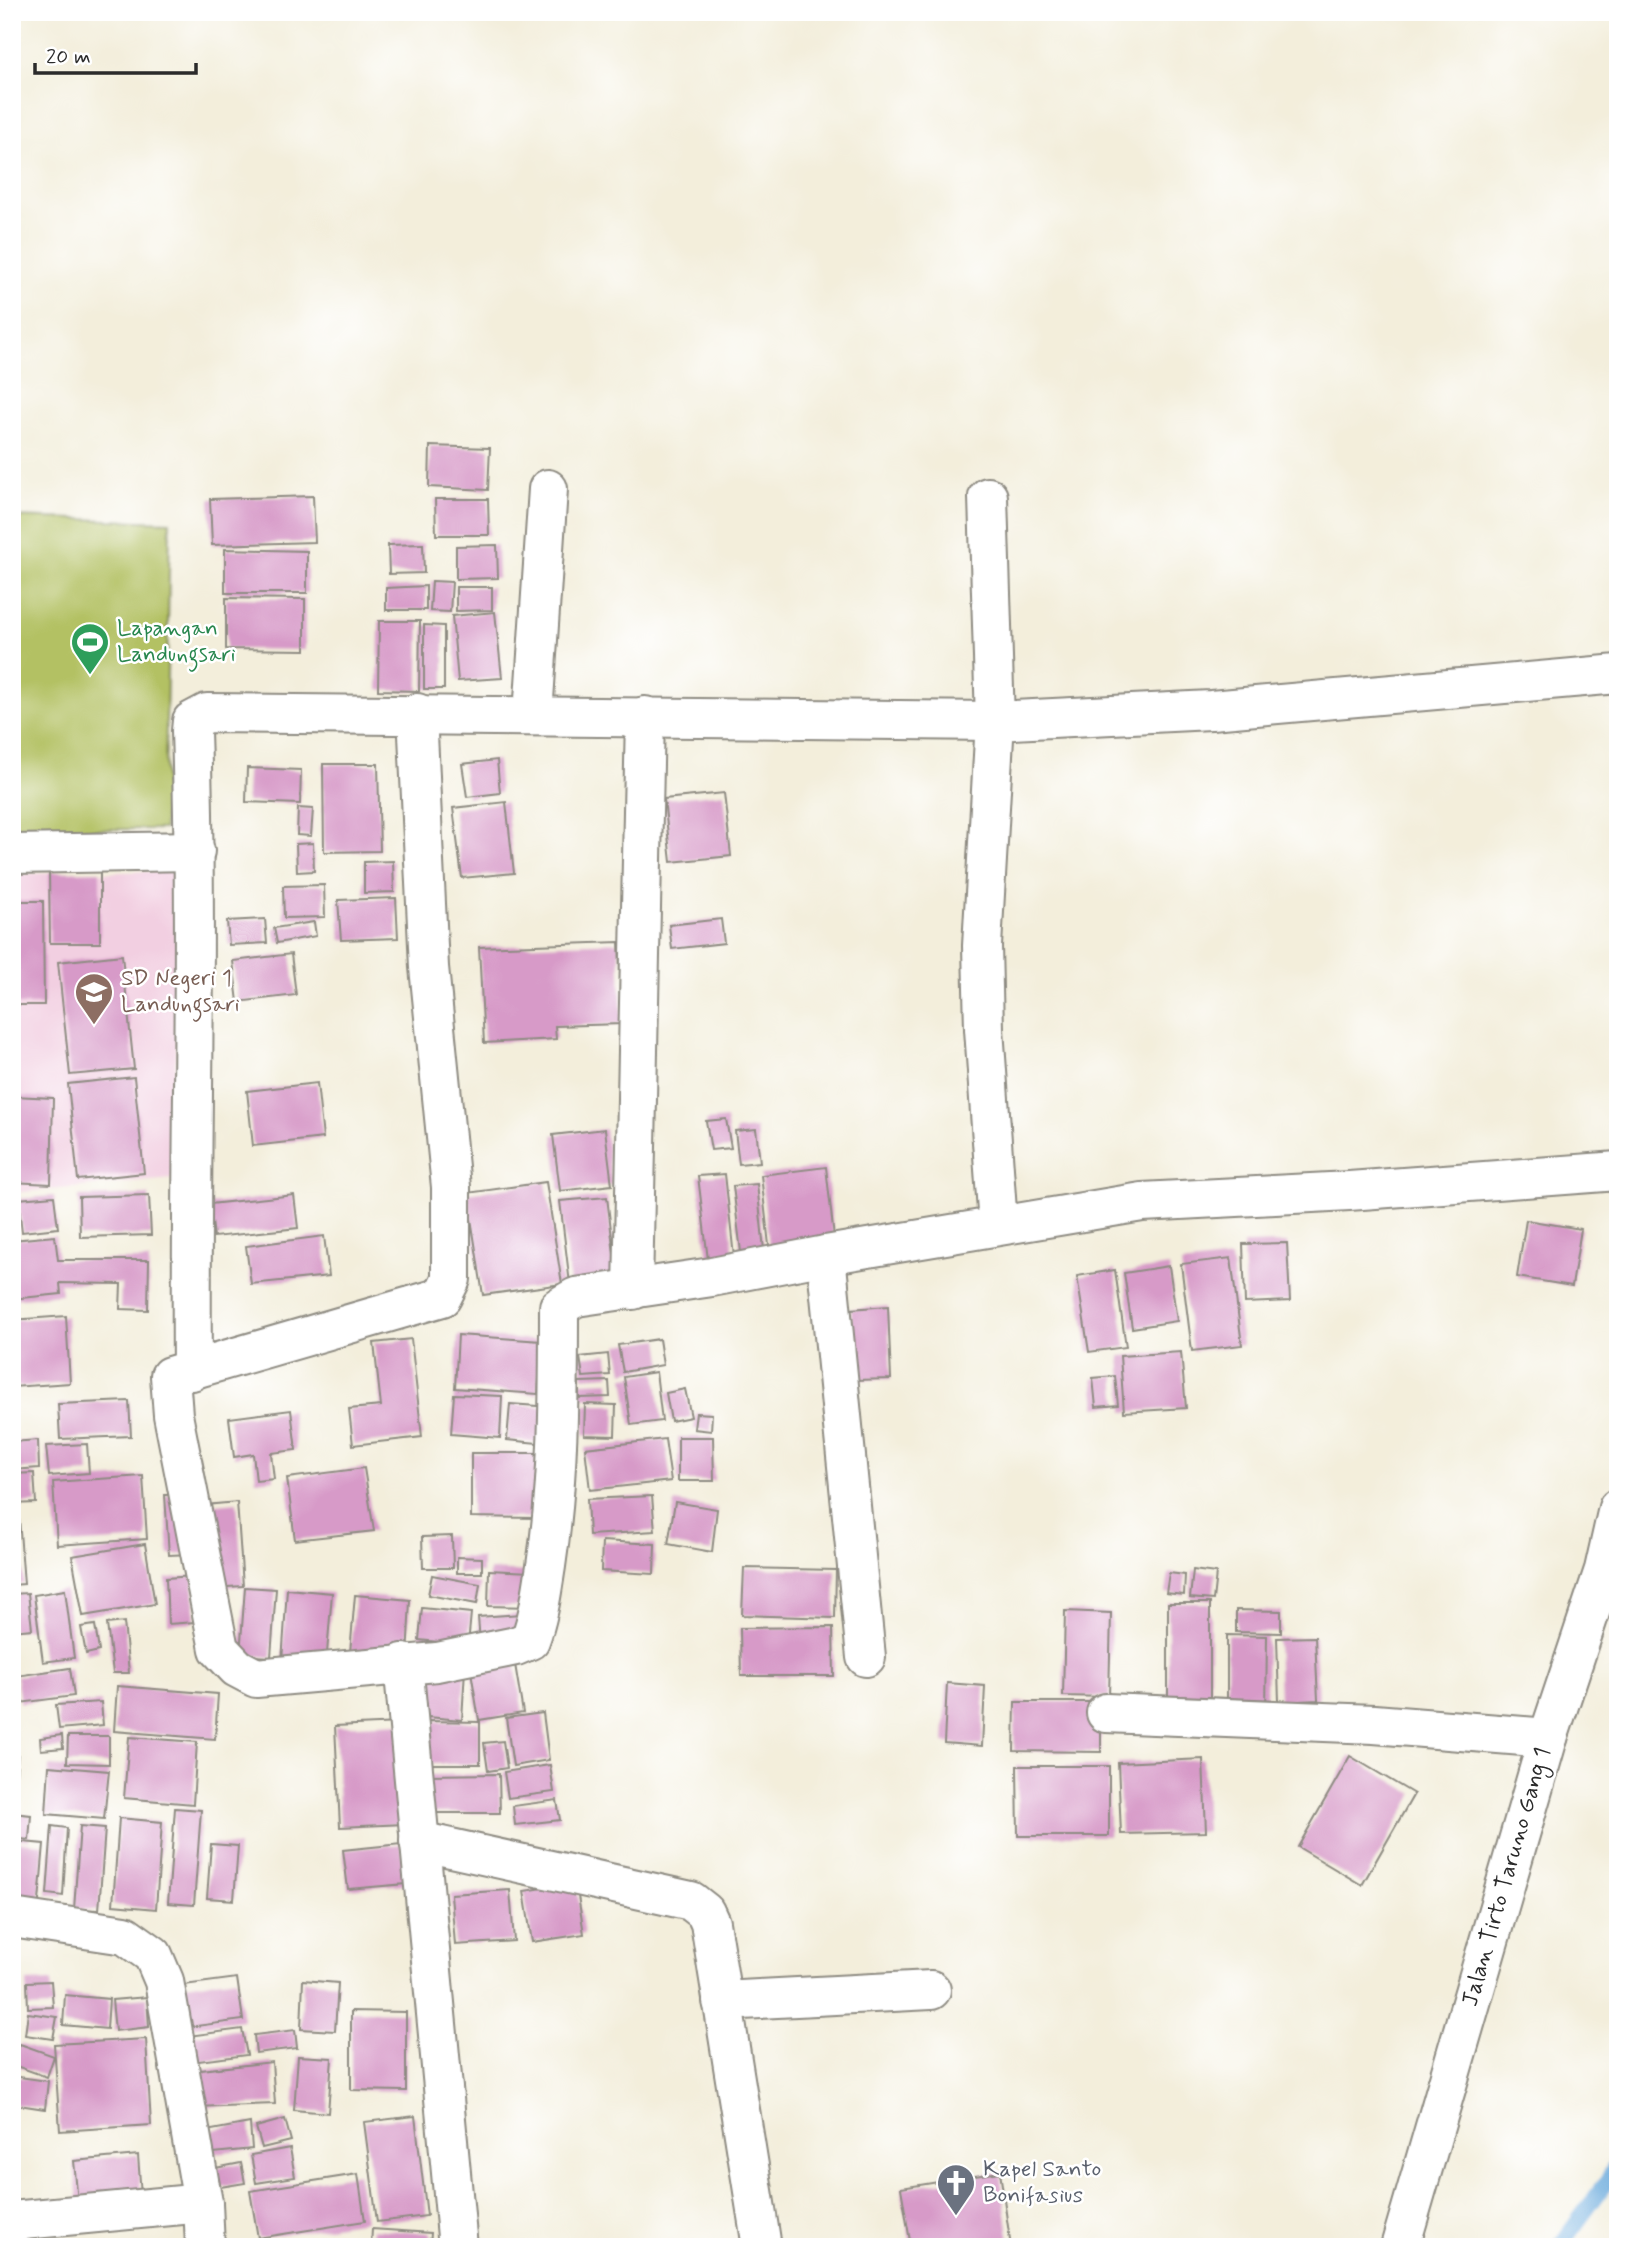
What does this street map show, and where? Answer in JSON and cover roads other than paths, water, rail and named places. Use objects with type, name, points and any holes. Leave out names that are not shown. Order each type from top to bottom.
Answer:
[{"type":"street","points":[[533,715],[548,489]]},
{"type":"street","points":[[988,497],[995,721],[982,946],[984,1029],[998,1225]]},
{"type":"street","points":[[192,1371],[190,1181],[195,851],[192,721],[206,713],[417,713],[995,721],[1211,710],[1618,674]]},
{"type":"street","points":[[417,713],[429,967],[451,1187],[451,1279],[442,1297],[170,1376],[173,1415],[219,1649],[237,1668],[256,1678],[437,1662],[493,1652],[530,1640],[537,1622],[553,1511],[559,1434],[559,1307],[576,1297],[633,1290],[1142,1202],[1349,1191],[1618,1171]]},
{"type":"street","points":[[633,1290],[645,716]]},
{"type":"street","points":[[12,854],[195,851]]},
{"type":"street","points":[[826,1255],[866,1657]]},
{"type":"street","name":"Jalan Tirto Taruno Gang 1","points":[[1400,2247],[1548,1738],[1604,1570],[1618,1507]]},
{"type":"street","points":[[403,1663],[458,2247]]},
{"type":"street","points":[[1107,1713],[1374,1724],[1548,1738]]},
{"type":"street","points":[[419,1841],[691,1901],[705,1912],[710,1923],[762,2247]]},
{"type":"street","points":[[12,1918],[125,1934],[153,1955],[164,1981],[203,2203],[205,2247]]},
{"type":"street","points":[[722,2001],[931,1990]]},
{"type":"street","points":[[12,2221],[203,2203]]},
{"type":"waterway","points":[[1559,2247],[1608,2180],[1618,2159]]},
{"type":"place","name":"Lapangan Landungsari","points":[[90,676]]},
{"type":"place","name":"SD Negeri 1 Landungsari","points":[[94,1026]]},
{"type":"place","name":"Kapel Santo Bonifasius","points":[[956,2217]]}]
